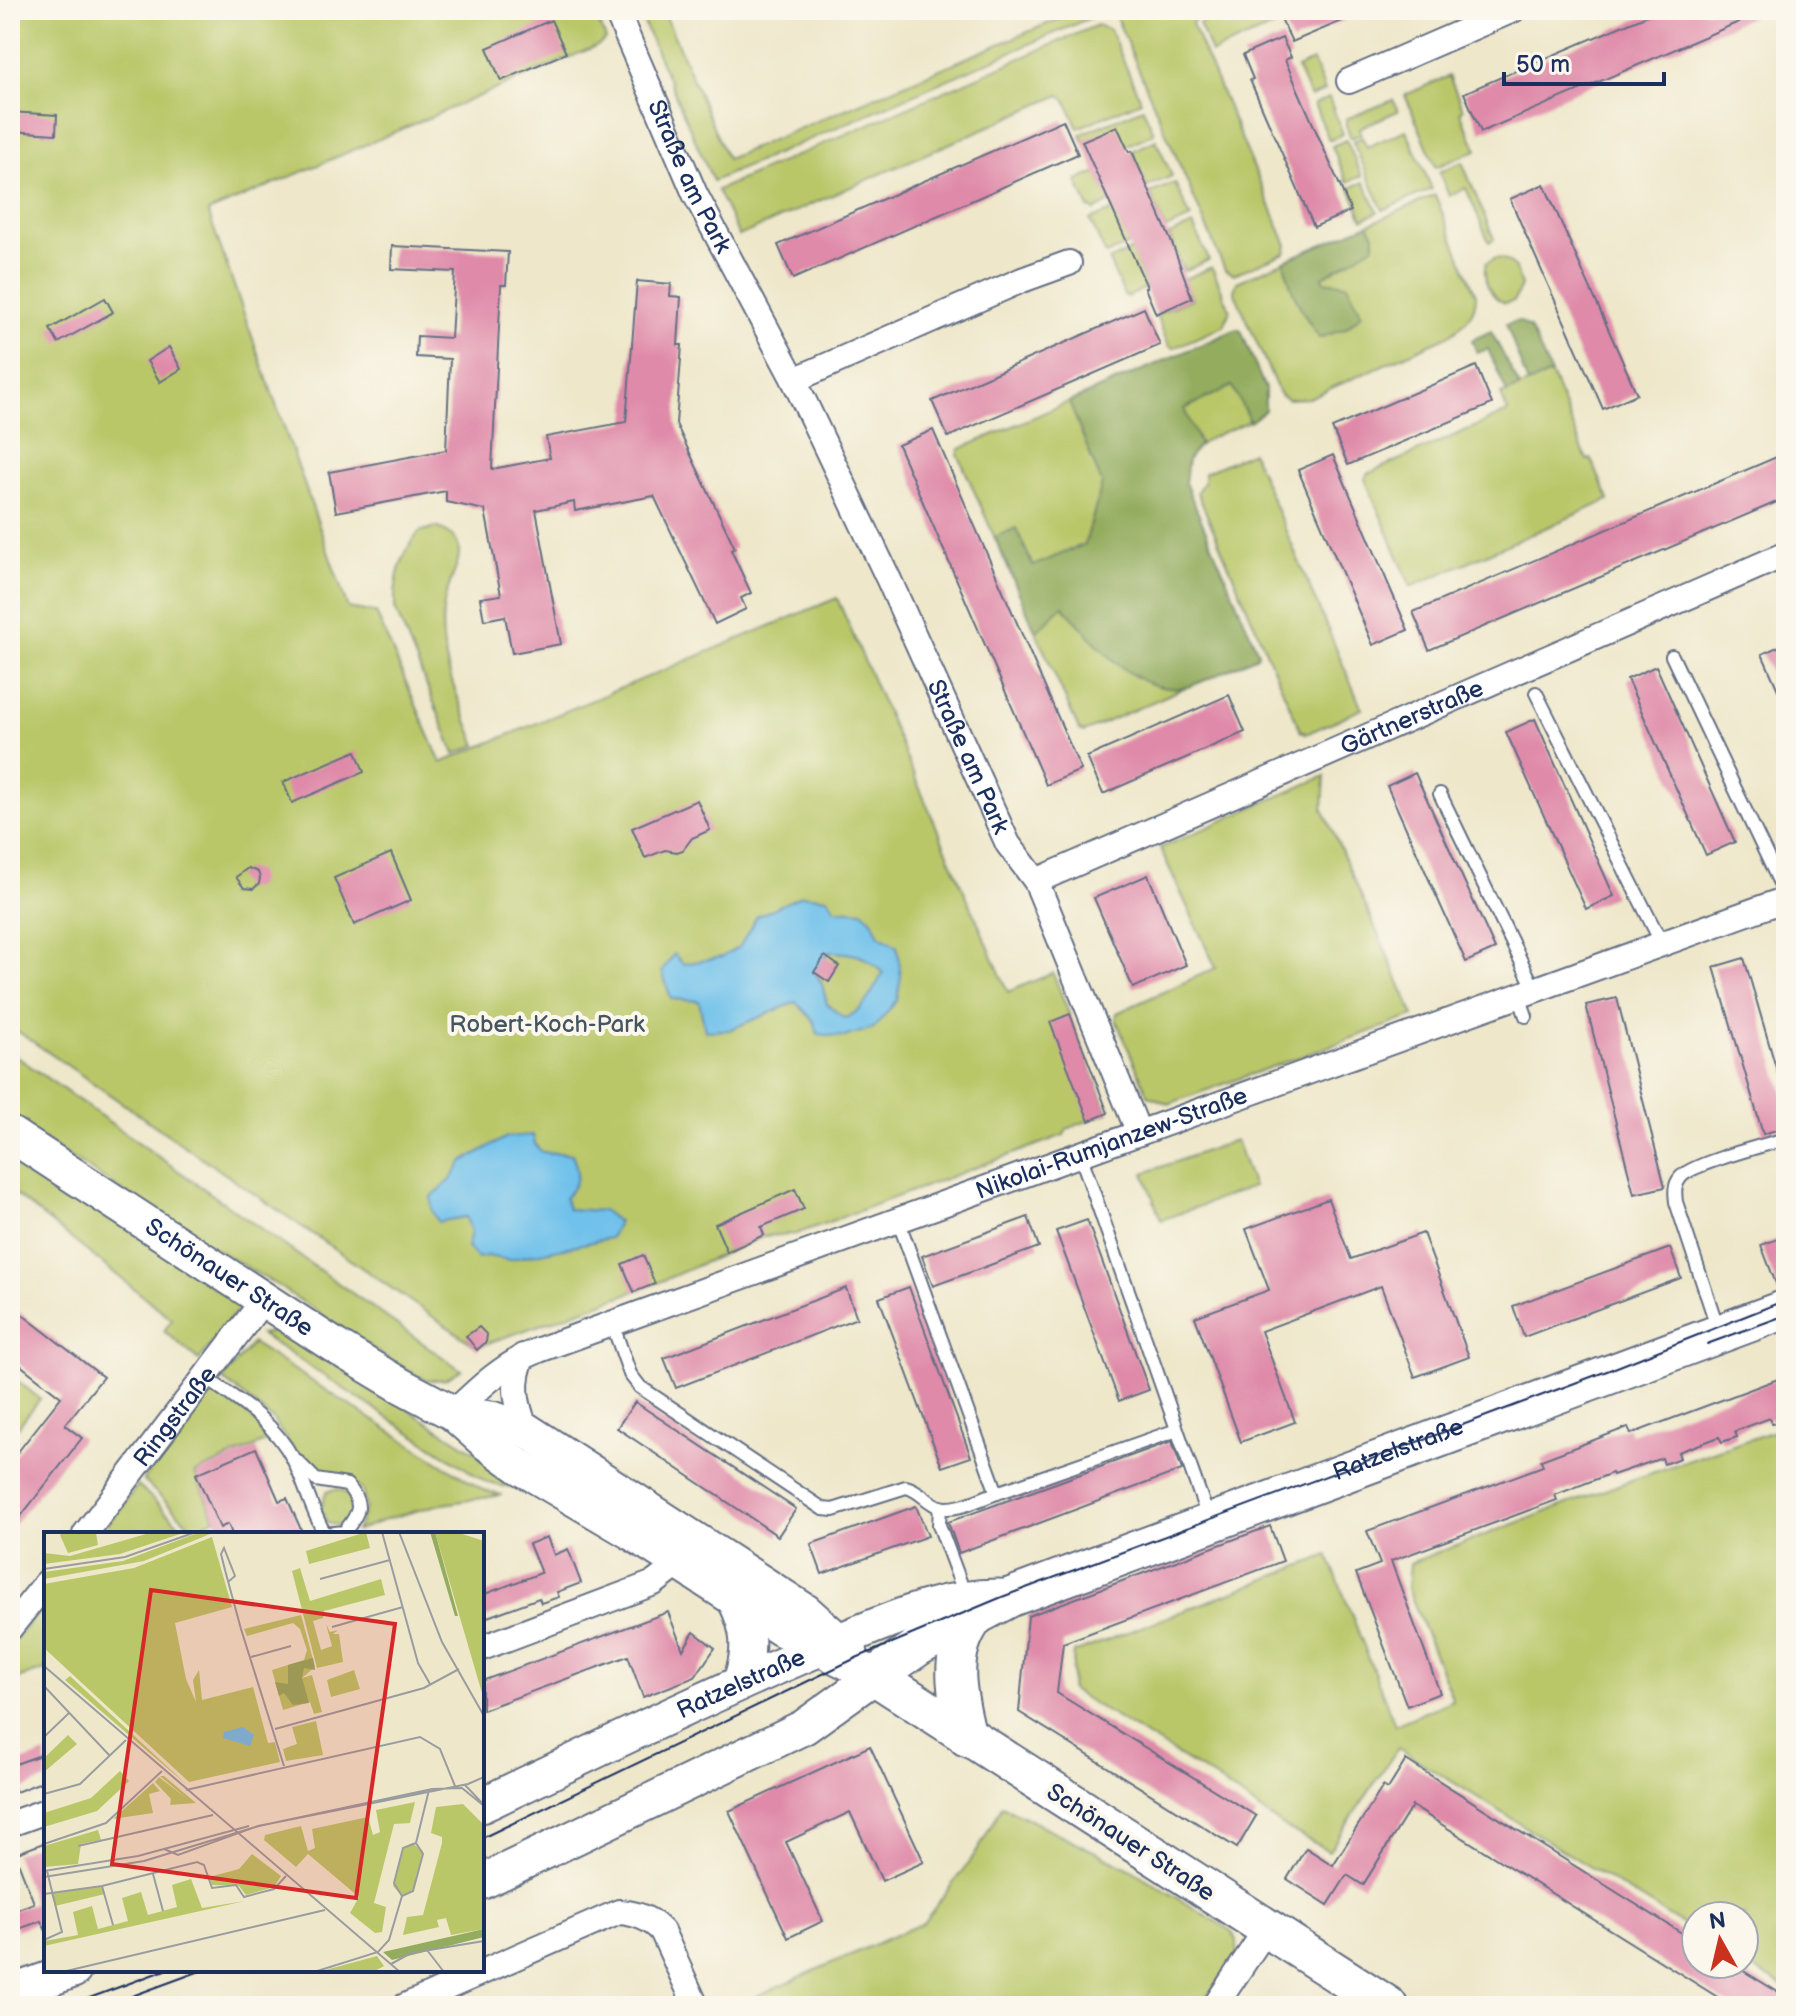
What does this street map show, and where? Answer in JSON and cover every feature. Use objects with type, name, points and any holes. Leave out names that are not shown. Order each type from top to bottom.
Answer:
[{"type":"main road","name":"Schönauer Straße","points":[[10,1134],[400,1385],[453,1413],[519,1466],[735,1600],[830,1645],[967,1737],[1388,2006]]},
{"type":"main road","name":"Ratzelstraße","points":[[484,1804],[740,1683],[912,1612],[970,1608],[1011,1597],[1786,1309]]},
{"type":"main road","name":"Schönauer Straße","points":[[453,1413],[494,1419],[526,1430],[805,1611],[830,1645]]},
{"type":"main road","points":[[735,1600],[750,1641],[740,1683]]},
{"type":"main road","name":"Ratzelstraße","points":[[484,1881],[797,1731],[970,1608]]},
{"type":"main road","points":[[967,1737],[955,1673],[970,1608]]},
{"type":"main road","points":[[10,1993],[68,1972]]},
{"type":"street","name":"Straße am Park","points":[[616,10],[695,194],[794,380],[889,580],[1008,844],[1036,881],[1139,1133]]},
{"type":"street","points":[[1349,81],[1513,10]]},
{"type":"street","points":[[794,380],[1022,280],[1069,263]]},
{"type":"street","name":"Gärtnerstraße","points":[[1036,881],[1786,554]]},
{"type":"street","name":"Nikolai-Rumjanzew-Straße","points":[[453,1413],[487,1380],[523,1356],[1139,1133],[1526,1000],[1785,903]]},
{"type":"street","name":"Ringstraße","points":[[87,1532],[265,1298]]},
{"type":"street","points":[[523,1356],[518,1369],[515,1397],[526,1430]]},
{"type":"street","points":[[484,1647],[654,1583],[679,1564]]},
{"type":"street","points":[[10,1628],[44,1586]]},
{"type":"street","points":[[10,1824],[44,1812]]},
{"type":"street","points":[[484,1970],[609,1914],[638,1915],[662,1931],[696,2006]]},
{"type":"street","points":[[1215,2006],[1267,1928]]},
{"type":"street","points":[[405,2006],[480,1972]]},
{"type":"lane","points":[[1672,656],[1785,903]]},
{"type":"lane","points":[[1536,693],[1657,949]]},
{"type":"lane","points":[[1440,794],[1526,1000]]},
{"type":"lane","points":[[1720,1334],[1676,1202],[1676,1185],[1683,1175],[1698,1167],[1786,1139]]},
{"type":"lane","points":[[1080,1154],[1210,1523]]},
{"type":"lane","points":[[898,1220],[997,1493]]},
{"type":"lane","points":[[612,1323],[628,1371],[637,1384],[823,1509],[833,1510],[906,1487],[940,1507],[957,1506],[1177,1430]]},
{"type":"lane","points":[[206,1378],[263,1419],[316,1480],[347,1485],[358,1497],[358,1512],[344,1532]]},
{"type":"lane","points":[[292,1456],[324,1532]]},
{"type":"lane","points":[[940,1507],[939,1525],[970,1608]]},
{"type":"green space","name":"Robert-Koch-Park","points":[[10,10],[593,10],[606,39],[599,45],[208,212],[348,608],[376,613],[441,763],[837,598],[1008,992],[1053,973],[1108,1113],[1067,1129],[1064,1135],[796,1234],[764,1236],[655,1284],[480,1346],[474,1345],[10,1026]]},
{"type":"green space","points":[[638,10],[663,10],[727,159],[1080,10],[1096,10],[1092,17],[713,181]]},
{"type":"green space","points":[[1113,10],[1212,10],[1196,16],[1192,24],[1287,245],[1285,253],[1234,274],[1225,270]]},
{"type":"green space","points":[[1230,10],[1268,10],[1275,26],[1211,53],[1199,23]]},
{"type":"green space","points":[[1097,25],[1110,30],[1141,101],[1078,128],[1066,100],[1060,95],[739,236],[717,190]]},
{"type":"green space","points":[[1313,61],[1325,91],[1310,97],[1297,68]]},
{"type":"green space","points":[[1449,76],[1463,109],[1460,112],[1477,150],[1436,167],[1405,95]]},
{"type":"green space","points":[[1329,98],[1343,134],[1329,140],[1314,104]]},
{"type":"green space","points":[[1393,100],[1398,111],[1359,128],[1361,134],[1351,138],[1346,119]]},
{"type":"green space","points":[[1143,108],[1154,133],[1126,146],[1083,140],[1081,134]]},
{"type":"green space","points":[[1406,130],[1432,189],[1383,210],[1353,142],[1362,137],[1367,147]]},
{"type":"green space","points":[[1156,140],[1172,176],[1147,187],[1132,151]]},
{"type":"green space","points":[[1346,140],[1362,176],[1347,182],[1332,146]]},
{"type":"green space","points":[[1462,162],[1494,239],[1489,242],[1466,188],[1449,196],[1439,172]]},
{"type":"green space","points":[[1097,172],[1110,202],[1094,211],[1089,209],[1077,181]]},
{"type":"green space","points":[[1364,182],[1378,212],[1363,219],[1350,188]]},
{"type":"green space","points":[[1175,183],[1191,218],[1166,229],[1150,193]]},
{"type":"green space","points":[[1435,195],[1476,295],[1468,319],[1448,336],[1309,398],[1288,399],[1280,395],[1234,291],[1237,282]]},
{"type":"green space","points":[[1114,210],[1129,244],[1106,255],[1090,220]]},
{"type":"green space","points":[[1368,224],[1374,234],[1374,246],[1323,277],[1324,281],[1347,284],[1362,314],[1345,329],[1319,338],[1297,301],[1284,261]]},
{"type":"green space","points":[[1193,225],[1209,260],[1184,271],[1169,235]]},
{"type":"green space","points":[[1132,251],[1147,287],[1128,297],[1124,295],[1109,261]]},
{"type":"green space","points":[[1496,258],[1511,263],[1516,271],[1521,286],[1514,301],[1505,303],[1499,300],[1488,286],[1486,263]]},
{"type":"green space","points":[[1212,267],[1230,310],[1224,326],[1173,348],[1169,346],[1157,317],[1159,313],[1192,299],[1184,279]]},
{"type":"green space","points":[[1519,321],[1530,328],[1551,374],[1528,384],[1506,324]]},
{"type":"green space","points":[[1237,329],[1241,331],[1265,389],[1265,410],[1195,449],[1187,463],[1185,483],[1258,652],[1257,656],[1084,732],[1079,730],[958,454],[960,449]]},
{"type":"green space","points":[[1237,329],[1241,331],[1265,389],[1265,410],[1250,422],[1232,386],[1184,409],[1200,444],[1188,459],[1185,483],[1258,652],[1257,656],[1197,684],[1164,688],[1130,673],[1115,662],[1063,606],[1036,632],[995,537],[1016,528],[1033,566],[1085,544],[1102,484],[1069,402]]},
{"type":"green space","points":[[1491,331],[1520,387],[1507,393],[1488,349],[1477,353],[1472,340]]},
{"type":"green space","points":[[1551,374],[1587,460],[1591,459],[1609,500],[1411,587],[1365,479],[1367,474],[1508,412],[1501,395]]},
{"type":"green space","points":[[1252,452],[1362,709],[1306,734],[1301,732],[1197,492],[1204,481],[1204,473]]},
{"type":"green space","points":[[436,527],[452,536],[459,547],[459,557],[444,604],[443,641],[450,676],[477,745],[455,754],[395,609],[397,578],[407,550],[419,532]]},
{"type":"green space","points":[[1325,776],[1323,809],[1414,1016],[1168,1104],[1148,1095],[1116,1020],[1117,1013],[1216,968],[1160,848]]},
{"type":"green space","points":[[10,1052],[461,1370],[446,1379],[427,1380],[404,1369],[280,1287],[173,1224],[10,1118]]},
{"type":"green space","points":[[1236,1140],[1253,1187],[1161,1220],[1144,1173]]},
{"type":"green space","points":[[10,1150],[241,1306],[199,1360],[164,1331],[172,1319],[10,1190]]},
{"type":"green space","points":[[283,1330],[541,1494],[488,1483],[260,1334]]},
{"type":"green space","points":[[252,1343],[483,1490],[502,1495],[437,1505],[356,1531],[366,1507],[362,1490],[351,1482],[315,1473],[301,1461],[273,1420],[223,1379]]},
{"type":"green space","points":[[10,1375],[40,1399],[10,1437]]},
{"type":"green space","points":[[215,1390],[253,1419],[272,1439],[195,1473],[215,1519],[193,1528],[143,1480]]},
{"type":"green space","points":[[1786,1427],[1786,1988],[1760,1972],[1760,1900],[1680,1900],[1680,1923],[1398,1748],[1329,1851],[1281,1825],[1215,1778],[1071,1690],[1074,1653],[1328,1555],[1395,1725],[1453,1700],[1408,1589],[1410,1563],[1637,1478]]},
{"type":"green space","points":[[138,1485],[187,1532],[102,1532]]},
{"type":"green space","points":[[335,1489],[345,1491],[355,1505],[348,1522],[340,1526],[327,1523],[321,1509],[326,1492]]},
{"type":"green space","points":[[44,1604],[44,1671],[10,1681],[10,1646]]},
{"type":"green space","points":[[1002,1806],[1130,1869],[1230,1930],[1237,1940],[1237,1955],[1200,2006],[734,2006],[923,1923],[978,1850]]},
{"type":"water","points":[[802,895],[828,898],[835,909],[863,911],[872,920],[879,935],[897,946],[901,976],[897,1000],[874,1028],[845,1037],[818,1034],[814,1021],[796,1002],[729,1030],[705,1031],[699,1001],[671,999],[662,971],[674,954],[683,964],[722,957],[740,946],[756,917]],"holes":[[[829,952],[864,958],[883,973],[862,1006],[844,1018],[827,1004],[815,972]]]},
{"type":"water","points":[[533,1135],[535,1145],[542,1152],[572,1154],[577,1178],[565,1198],[568,1209],[604,1211],[618,1222],[610,1238],[508,1260],[487,1256],[478,1258],[467,1248],[471,1232],[466,1217],[438,1222],[432,1210],[431,1197],[451,1180],[463,1161],[507,1137]]},
{"type":"building","points":[[1277,10],[1368,10],[1292,42]]},
{"type":"building","points":[[1659,10],[1767,10],[1481,132],[1464,93]]},
{"type":"building","points":[[551,20],[566,53],[501,81],[487,48]]},
{"type":"building","points":[[1282,38],[1291,57],[1285,60],[1351,211],[1314,227],[1250,80],[1253,79],[1243,55]]},
{"type":"building","points":[[10,112],[57,115],[56,134],[10,131]]},
{"type":"building","points":[[1063,120],[1078,154],[793,279],[778,245]]},
{"type":"building","points":[[1117,126],[1129,152],[1132,151],[1192,298],[1156,314],[1082,141]]},
{"type":"building","points":[[1544,184],[1637,394],[1603,409],[1510,199]]},
{"type":"building","points":[[392,246],[508,252],[506,285],[501,285],[492,469],[550,458],[546,437],[626,422],[637,281],[671,284],[670,296],[681,297],[678,345],[682,345],[676,424],[735,548],[731,550],[751,593],[741,598],[746,609],[715,624],[654,496],[575,511],[574,502],[536,510],[561,644],[512,653],[505,616],[484,620],[480,598],[501,595],[485,510],[446,502],[446,491],[336,512],[329,472],[446,450],[450,359],[416,357],[417,336],[451,338],[455,272],[391,269]]},
{"type":"building","points":[[105,298],[113,312],[58,343],[50,329]]},
{"type":"building","points":[[1144,308],[1160,345],[948,437],[932,401]]},
{"type":"building","points":[[169,347],[181,369],[160,382],[147,361]]},
{"type":"building","points":[[1476,366],[1492,404],[1348,465],[1332,428]]},
{"type":"building","points":[[933,430],[1081,770],[1046,785],[898,445]]},
{"type":"building","points":[[1786,453],[1786,498],[1429,650],[1413,612]]},
{"type":"building","points":[[1333,455],[1408,630],[1373,645],[1298,470]]},
{"type":"building","points":[[1786,643],[1786,708],[1762,654]]},
{"type":"building","points":[[1656,666],[1735,842],[1706,855],[1627,679]]},
{"type":"building","points":[[1229,695],[1245,732],[1103,794],[1087,757]]},
{"type":"building","points":[[1535,719],[1614,896],[1586,909],[1506,732]]},
{"type":"building","points":[[356,751],[364,772],[292,803],[283,782]]},
{"type":"building","points":[[1415,773],[1495,949],[1466,962],[1387,786]]},
{"type":"building","points":[[697,800],[710,830],[692,838],[683,850],[665,850],[645,858],[632,828]]},
{"type":"building","points":[[391,853],[411,900],[354,925],[334,878]]},
{"type":"building","points":[[248,868],[258,872],[260,878],[253,889],[244,888],[236,877]]},
{"type":"building","points":[[1148,875],[1186,965],[1133,988],[1094,898]]},
{"type":"building","points":[[825,956],[839,966],[829,982],[814,972]]},
{"type":"building","points":[[1744,958],[1786,1102],[1786,1127],[1763,1134],[1714,967]]},
{"type":"building","points":[[1617,998],[1665,1187],[1634,1194],[1586,1005]]},
{"type":"building","points":[[1070,1014],[1108,1113],[1089,1121],[1050,1022]]},
{"type":"building","points":[[795,1189],[804,1209],[761,1227],[764,1235],[727,1252],[715,1224]]},
{"type":"building","points":[[1328,1199],[1351,1259],[1423,1233],[1469,1357],[1415,1377],[1381,1286],[1261,1331],[1295,1422],[1241,1442],[1195,1317],[1269,1290],[1246,1229]]},
{"type":"building","points":[[1028,1217],[1039,1247],[933,1286],[922,1256]]},
{"type":"building","points":[[1087,1220],[1149,1390],[1119,1401],[1056,1231]]},
{"type":"building","points":[[1786,1236],[1786,1288],[1778,1289],[1761,1245]]},
{"type":"building","points":[[1670,1248],[1681,1278],[1524,1337],[1513,1306]]},
{"type":"building","points":[[643,1255],[655,1284],[634,1292],[622,1264]]},
{"type":"building","points":[[909,1287],[971,1457],[942,1467],[879,1298]]},
{"type":"building","points":[[846,1288],[857,1318],[676,1388],[664,1358]]},
{"type":"building","points":[[10,1305],[103,1377],[65,1425],[82,1438],[10,1530],[10,1462],[61,1397],[10,1357]]},
{"type":"building","points":[[479,1327],[487,1335],[486,1342],[477,1350],[466,1336]]},
{"type":"building","points":[[1786,1376],[1786,1419],[1772,1424],[1770,1418],[1735,1431],[1737,1437],[1722,1442],[1719,1437],[1678,1452],[1680,1458],[1664,1464],[1662,1458],[1612,1473],[1555,1495],[1557,1500],[1391,1561],[1440,1693],[1407,1706],[1356,1573],[1380,1564],[1367,1531],[1543,1466],[1541,1460],[1628,1427],[1631,1434]]},
{"type":"building","points":[[635,1402],[796,1509],[778,1536],[617,1428]]},
{"type":"building","points":[[1172,1441],[1182,1470],[959,1553],[948,1522]]},
{"type":"building","points":[[256,1448],[279,1501],[287,1498],[302,1532],[231,1532],[228,1524],[220,1528],[196,1474]]},
{"type":"building","points":[[916,1506],[928,1536],[822,1574],[811,1544]]},
{"type":"building","points":[[1270,1526],[1283,1561],[1063,1643],[1057,1693],[1256,1816],[1237,1848],[1019,1712],[1028,1616]]},
{"type":"building","points":[[547,1537],[554,1555],[568,1549],[581,1583],[557,1592],[559,1597],[541,1603],[539,1598],[484,1618],[484,1594],[541,1573],[529,1544]]},
{"type":"building","points":[[668,1612],[683,1650],[694,1632],[715,1648],[695,1677],[643,1697],[628,1656],[484,1709],[484,1680]]},
{"type":"building","points":[[870,1746],[924,1862],[882,1881],[850,1812],[786,1842],[823,1921],[788,1938],[729,1811]]},
{"type":"building","points":[[44,1754],[44,1781],[16,1792],[10,1766]]},
{"type":"building","points":[[1406,1760],[1680,1932],[1680,1974],[1412,1806],[1363,1885],[1347,1875],[1328,1905],[1287,1879],[1306,1848],[1333,1865],[1383,1786],[1388,1789]]},
{"type":"building","points":[[44,1843],[44,1927],[41,1921],[16,1930],[10,1912],[34,1903],[15,1854]]},
{"type":"building","points":[[1690,1980],[1758,1980],[1786,1997],[1786,2006],[1732,2006]]},
{"type":"tram line","points":[[484,1837],[856,1658],[1002,1597],[1607,1371],[1786,1300]]},
{"type":"tram line","points":[[1707,1344],[1786,1315]]},
{"type":"tram line","points":[[68,2006],[160,1972]]},
{"type":"tram line","points":[[105,2006],[198,1972]]}]
